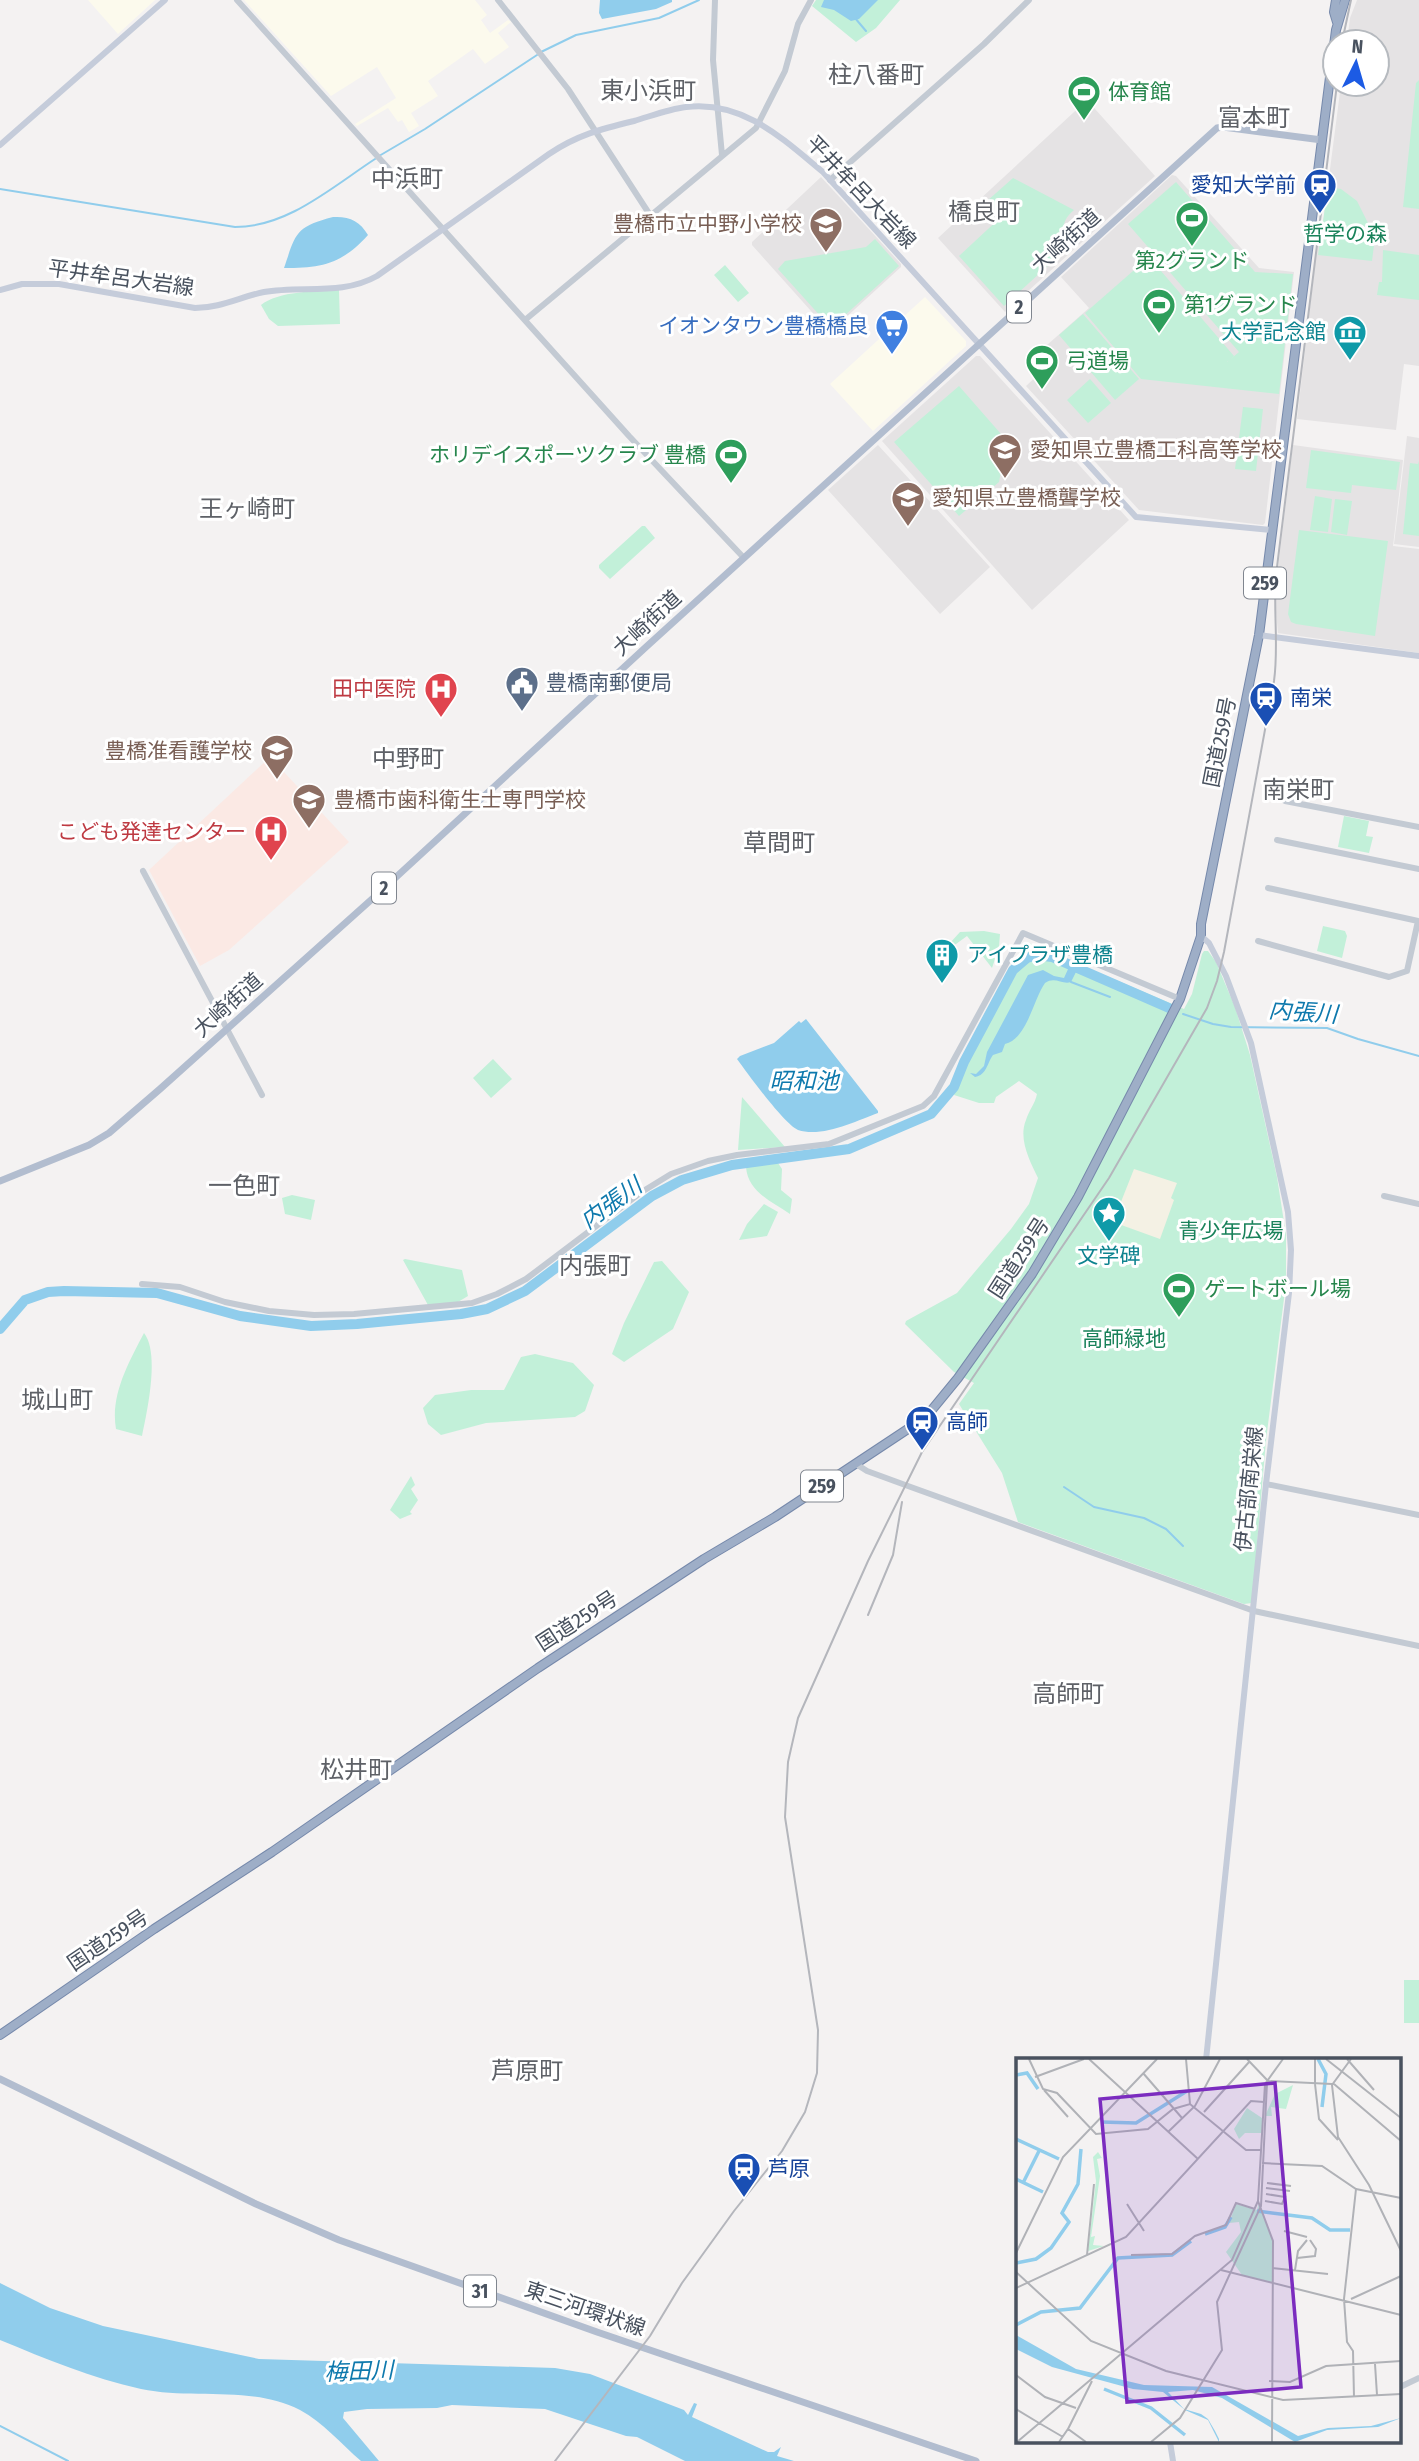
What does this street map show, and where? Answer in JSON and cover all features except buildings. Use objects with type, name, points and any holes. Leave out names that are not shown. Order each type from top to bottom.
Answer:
[{"type":"highway","name":"国道259号","points":[[1336,0],[1334,12],[1337,22]]},
{"type":"highway","name":"国道259号","points":[[0,2035],[272,1852],[538,1668],[926,1417],[958,1378],[1032,1274],[1079,1197],[1180,999],[1201,936],[1201,924],[1258,635],[1337,22],[1345,0]]},
{"type":"main road","points":[[0,145],[164,0]]},
{"type":"main road","name":"平井牟呂大岩線","points":[[0,290],[39,282],[80,286],[208,308],[266,292],[337,288],[364,282],[377,276],[579,136],[682,107],[717,107],[760,122],[830,180],[1136,517],[1271,530]]},
{"type":"main road","name":"大崎街道","points":[[0,1181],[77,1150],[108,1133],[228,1029],[1217,128],[1322,140]]},
{"type":"main road","points":[[1258,635],[1419,656]]},
{"type":"main road","name":"伊古部南栄線","points":[[1201,936],[1209,943],[1226,976],[1246,1027],[1272,1135],[1291,1231],[1289,1293],[1266,1483],[1206,2058]]},
{"type":"main road","name":"東三河環状線","points":[[0,2079],[256,2204],[339,2240],[585,2328],[976,2461]]},
{"type":"street","points":[[237,0],[629,436],[744,558]]},
{"type":"street","points":[[498,0],[597,130],[650,215]]},
{"type":"street","points":[[715,0],[713,60],[722,155]]},
{"type":"street","points":[[525,320],[760,122],[785,71],[798,24],[811,0]]},
{"type":"street","points":[[830,180],[984,44],[1029,0]]},
{"type":"street","points":[[1285,801],[1419,827]]},
{"type":"street","points":[[1277,840],[1419,869]]},
{"type":"street","points":[[143,871],[262,1095]]},
{"type":"street","points":[[1258,942],[1389,977],[1407,971],[1418,921],[1268,888]]},
{"type":"street","points":[[142,1284],[180,1287],[225,1302],[269,1311],[314,1315],[455,1306],[497,1294],[526,1279],[640,1193],[671,1174],[708,1160],[737,1154],[829,1144],[923,1106],[934,1096],[1023,933],[1180,999]]},
{"type":"street","points":[[1384,1196],[1419,1204]]},
{"type":"street","points":[[856,1464],[867,1471],[1254,1611],[1419,1646]]},
{"type":"street","points":[[1266,1483],[1419,1515]]},
{"type":"street","points":[[1402,2386],[1419,2378]]},
{"type":"shaded area","points":[[88,0],[155,0],[118,34]]},
{"type":"shaded area","points":[[244,0],[475,0],[487,15],[481,20],[490,33],[508,20],[511,22],[498,33],[509,47],[485,64],[473,49],[428,81],[438,96],[411,113],[419,126],[409,132],[402,120],[398,122],[388,108],[357,126],[355,124],[396,98],[377,67],[331,96]]},
{"type":"shaded area","points":[[1357,0],[1419,0],[1419,366],[1404,364],[1396,430],[1297,419],[1318,239],[1321,239],[1339,98],[1391,98],[1391,28],[1349,28]]},
{"type":"shaded area","points":[[1087,100],[1155,176],[1005,312],[938,238]]},
{"type":"shaded area","points":[[1172,175],[1176,176],[1259,268],[1294,272],[1263,525],[1139,510],[1026,386],[1041,372],[1030,360],[1089,308],[1061,277]]},
{"type":"shaded area","name":"豊橋市立中野小学校","points":[[821,177],[901,264],[901,267],[831,331],[752,245],[752,242]]},
{"type":"shaded area","name":"イオンタウン豊橋橋良","points":[[925,297],[966,341],[966,346],[873,431],[830,384]]},
{"type":"shaded area","name":"愛知県立豊橋工科高等学校","points":[[976,356],[980,356],[1129,520],[1032,610],[882,441]]},
{"type":"shaded area","points":[[1407,436],[1419,438],[1419,547],[1394,544]]},
{"type":"shaded area","name":"愛知県立豊橋聾学校","points":[[878,445],[990,567],[940,614],[828,490]]},
{"type":"shaded area","points":[[1293,445],[1403,460],[1393,546],[1419,549],[1419,653],[1278,633],[1275,601]]},
{"type":"shaded area","points":[[270,757],[349,842],[229,950],[200,966],[149,870]]},
{"type":"green space","points":[[816,0],[900,0],[876,28],[856,42],[812,6]]},
{"type":"green space","points":[[1419,80],[1419,209],[1403,207],[1416,83]]},
{"type":"green space","points":[[1013,178],[1074,210],[1063,228],[1066,249],[1004,306],[959,256],[1002,216],[987,201]]},
{"type":"green space","points":[[1176,182],[1255,272],[1293,274],[1279,394],[1141,379],[1085,313],[1149,257],[1234,356],[1227,362],[1239,352],[1128,224]]},
{"type":"green space","name":"哲学の森","points":[[1328,187],[1341,189],[1357,201],[1375,237],[1372,261],[1318,255]]},
{"type":"green space","points":[[875,239],[899,266],[831,328],[778,269],[785,261],[866,247]]},
{"type":"green space","points":[[1383,250],[1419,255],[1419,300],[1377,295],[1379,282],[1382,282]]},
{"type":"green space","points":[[725,265],[749,293],[738,302],[714,275]]},
{"type":"green space","points":[[339,290],[340,324],[278,326],[269,319],[261,305],[287,294]]},
{"type":"green space","points":[[1083,314],[1139,379],[1115,400],[1059,335]]},
{"type":"green space","points":[[1090,379],[1111,403],[1088,423],[1067,400]]},
{"type":"green space","points":[[959,386],[1008,442],[997,459],[1002,466],[999,482],[959,516],[894,442]]},
{"type":"green space","points":[[1243,407],[1263,409],[1256,471],[1235,469]]},
{"type":"green space","points":[[1311,450],[1400,462],[1396,490],[1352,485],[1351,493],[1306,488]]},
{"type":"green space","points":[[1419,461],[1419,536],[1403,534],[1410,463],[1418,464]]},
{"type":"green space","points":[[1315,496],[1332,499],[1328,532],[1310,530]]},
{"type":"green space","points":[[1335,499],[1352,501],[1347,535],[1331,532]]},
{"type":"green space","points":[[642,526],[655,538],[610,579],[599,565]]},
{"type":"green space","points":[[1299,530],[1388,541],[1375,636],[1291,622],[1288,614]]},
{"type":"green space","points":[[1344,816],[1369,821],[1366,836],[1373,837],[1369,853],[1338,847]]},
{"type":"green space","points":[[1323,926],[1345,931],[1347,936],[1342,958],[1317,951]]},
{"type":"green space","points":[[984,931],[1000,934],[992,968],[967,936],[952,947],[950,943],[960,932]]},
{"type":"green space","name":"高師緑地","points":[[1029,943],[1184,1009],[1192,994],[1202,954],[1208,951],[1216,962],[1235,1007],[1250,1055],[1277,1177],[1286,1235],[1286,1283],[1266,1440],[1252,1603],[1244,1604],[1018,1522],[1002,1473],[959,1404],[974,1383],[954,1372],[905,1324],[957,1293],[1029,1204],[1038,1178],[1026,1150],[1023,1135],[1037,1094],[1019,1081],[996,1097],[994,1103],[979,1103],[954,1095],[967,1061],[962,1058],[1024,944]]},
{"type":"green space","points":[[493,1059],[512,1079],[491,1098],[473,1078]]},
{"type":"green space","points":[[742,1097],[785,1147],[738,1150]]},
{"type":"green space","points":[[778,1163],[782,1169],[781,1190],[792,1199],[790,1214],[756,1189],[746,1167]]},
{"type":"green space","points":[[292,1195],[315,1200],[311,1220],[285,1214],[282,1198]]},
{"type":"green space","points":[[764,1204],[778,1212],[767,1236],[739,1240],[747,1224]]},
{"type":"green space","points":[[403,1260],[462,1270],[468,1296],[458,1302],[428,1305]]},
{"type":"green space","points":[[662,1261],[689,1292],[673,1329],[624,1362],[612,1354],[654,1262]]},
{"type":"green space","points":[[144,1333],[149,1342],[152,1368],[142,1436],[116,1429],[115,1416],[122,1379]]},
{"type":"green space","points":[[535,1354],[573,1363],[594,1385],[585,1411],[575,1417],[486,1423],[441,1435],[428,1424],[423,1408],[435,1395],[471,1390],[504,1390],[521,1357]]},
{"type":"green space","points":[[411,1476],[415,1485],[411,1489],[418,1500],[410,1512],[412,1514],[400,1519],[390,1510]]},
{"type":"green space","points":[[1404,1980],[1419,1980],[1419,2023],[1404,2023]]},
{"type":"sand","points":[[1134,1169],[1177,1183],[1160,1239],[1113,1222]]},
{"type":"water","points":[[600,0],[672,2],[656,9],[602,19],[599,13]]},
{"type":"water","points":[[824,0],[878,0],[859,19],[851,21],[834,10],[821,7]]},
{"type":"water","points":[[333,217],[353,220],[368,235],[349,252],[330,262],[309,267],[284,268],[299,233],[311,224]]},
{"type":"water","points":[[1069,967],[1076,972],[1071,982],[1052,980],[1045,983],[1019,1035],[1005,1044],[1002,1052],[993,1055],[982,1074],[975,1077],[970,1073],[976,1074],[984,1066],[987,1052],[1028,975],[1043,970],[1064,978]]},
{"type":"water","name":"昭和池","points":[[806,1019],[878,1113],[828,1130],[798,1130],[775,1109],[737,1059],[774,1043],[799,1021],[801,1023]]},
{"type":"water","name":"梅田川","points":[[0,2283],[50,2308],[103,2326],[259,2359],[555,2368],[590,2374],[684,2410],[688,2415],[694,2403],[697,2404],[692,2417],[768,2452],[774,2452],[781,2447],[777,2456],[794,2461],[685,2461],[637,2437],[626,2436],[545,2409],[452,2405],[344,2412],[343,2418],[379,2461],[361,2461],[316,2421],[281,2402],[242,2395],[141,2389],[87,2374],[0,2340]]},
{"type":"waterway","points":[[541,52],[576,35],[659,18],[699,0]]},
{"type":"waterway","points":[[855,18],[866,31]]},
{"type":"waterway","points":[[379,156],[537,55]]},
{"type":"waterway","points":[[0,189],[235,227],[254,225],[291,213],[309,204],[375,159]]},
{"type":"waterway","name":"内張川","points":[[0,1329],[25,1300],[48,1292],[64,1291],[157,1293],[240,1316],[311,1326],[461,1314],[487,1309],[525,1291],[652,1196],[682,1180],[732,1165],[849,1149],[931,1114],[954,1087],[964,1062],[1013,970],[1027,958],[1037,955],[1052,957],[1169,1008]]},
{"type":"waterway","points":[[1071,982],[1110,997]]},
{"type":"waterway","name":"内張川","points":[[1183,1014],[1231,1027],[1327,1028],[1419,1056]]},
{"type":"waterway","points":[[1064,1487],[1094,1507],[1144,1518],[1166,1529],[1183,1546]]},
{"type":"waterway","points":[[0,2426],[68,2461]]},
{"type":"railway","points":[[1345,28],[1351,0]]},
{"type":"railway","points":[[555,2461],[650,2336],[682,2283],[782,2151],[805,2112],[817,2073],[818,2030],[785,1817],[788,1762],[798,1718],[868,1561],[922,1452],[1109,1178],[1207,1008],[1217,981],[1274,681],[1276,575],[1335,98]]},
{"type":"railway","points":[[868,1615],[893,1555],[902,1502]]},
{"type":"place","name":"体育館","points":[[1084,122]]},
{"type":"place","name":"愛知大学前","points":[[1320,215]]},
{"type":"place","name":"第2グランド","points":[[1192,248]]},
{"type":"place","name":"豊橋市立中野小学校","points":[[826,254]]},
{"type":"place","name":"第1グランド","points":[[1159,335]]},
{"type":"place","name":"イオンタウン豊橋橋良","points":[[892,356]]},
{"type":"place","name":"大学記念館","points":[[1350,362]]},
{"type":"place","name":"弓道場","points":[[1042,391]]},
{"type":"place","name":"愛知県立豊橋工科高等学校","points":[[1005,480]]},
{"type":"place","name":"ホリデイスポーツクラブ 豊橋","points":[[731,485]]},
{"type":"place","name":"愛知県立豊橋聾学校","points":[[908,528]]},
{"type":"place","name":"豊橋南郵便局","points":[[522,713]]},
{"type":"place","name":"田中医院","points":[[441,719]]},
{"type":"place","name":"南栄","points":[[1266,728]]},
{"type":"place","name":"豊橋准看護学校","points":[[277,781]]},
{"type":"place","name":"豊橋市歯科衛生士専門学校","points":[[309,830]]},
{"type":"place","name":"こども発達センター","points":[[271,862]]},
{"type":"place","name":"アイプラザ豊橋","points":[[942,985]]},
{"type":"place","name":"文学碑","points":[[1109,1243]]},
{"type":"place","name":"ゲートボール場","points":[[1179,1319]]},
{"type":"place","name":"高師","points":[[922,1452]]},
{"type":"place","name":"芦原","points":[[744,2199]]},
{"type":"district","name":"柱八番町","points":[[876,75]]},
{"type":"district","name":"東小浜町","points":[[648,91]]},
{"type":"district","name":"富本町","points":[[1254,118]]},
{"type":"district","name":"中浜町","points":[[407,179]]},
{"type":"district","name":"橋良町","points":[[984,212]]},
{"type":"district","name":"王ヶ崎町","points":[[247,509]]},
{"type":"district","name":"中野町","points":[[408,759]]},
{"type":"district","name":"南栄町","points":[[1298,790]]},
{"type":"district","name":"草間町","points":[[779,843]]},
{"type":"district","name":"一色町","points":[[244,1186]]},
{"type":"district","name":"内張町","points":[[595,1266]]},
{"type":"district","name":"城山町","points":[[57,1400]]},
{"type":"district","name":"高師町","points":[[1068,1694]]},
{"type":"district","name":"松井町","points":[[356,1770]]},
{"type":"district","name":"芦原町","points":[[527,2071]]},
{"type":"park label","name":"青少年広場","points":[[1231,1231]]}]
